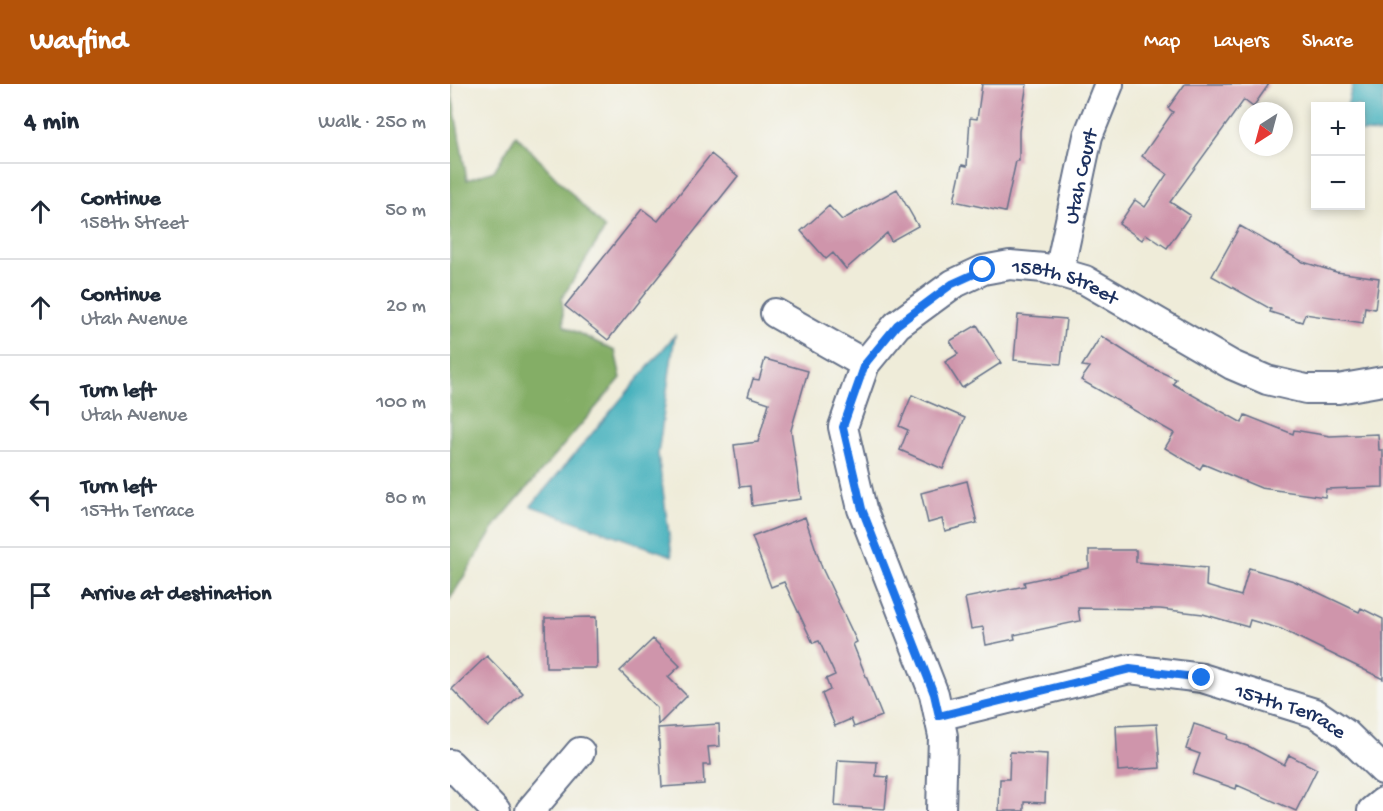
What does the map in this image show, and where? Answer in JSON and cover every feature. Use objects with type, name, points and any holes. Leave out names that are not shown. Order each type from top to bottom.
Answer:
[{"type":"street","name":"Utah Court","points":[[1059,272],[1088,136],[1108,84]]},
{"type":"street","name":"158th Street","points":[[865,364],[897,325],[952,284],[983,270],[1010,265],[1059,272],[1085,280],[1232,365],[1268,380],[1306,389],[1338,389],[1383,381]]},
{"type":"street","points":[[775,313],[865,364],[843,427],[862,509],[934,694],[943,736],[941,811]]},
{"type":"street","name":"157th Terrace","points":[[939,716],[1130,669],[1150,671],[1202,678],[1315,713],[1346,734],[1383,770]]},
{"type":"street","points":[[530,811],[580,752]]},
{"type":"street","points":[[450,764],[496,811]]},
{"type":"street","points":[[1372,811],[1383,802]]},
{"type":"green space","points":[[450,84],[467,180],[494,171],[516,135],[605,229],[562,298],[564,326],[615,351],[621,378],[497,523],[450,599]]},
{"type":"water","points":[[1353,84],[1383,84],[1383,133],[1365,132],[1365,102],[1348,102]]},
{"type":"water","points":[[675,335],[658,454],[672,556],[531,506]]},
{"type":"building","points":[[982,84],[1027,84],[1019,131],[1019,161],[1016,161],[1005,212],[954,201],[962,165],[967,166],[970,118],[977,119]]},
{"type":"building","points":[[1185,84],[1269,84],[1256,102],[1244,100],[1239,102],[1239,107],[1170,202],[1190,215],[1167,248],[1146,234],[1142,240],[1119,224],[1135,200],[1145,207],[1167,174],[1142,156],[1173,112],[1168,108]]},
{"type":"building","points":[[711,154],[738,176],[608,340],[565,306],[642,209],[658,221]]},
{"type":"building","points":[[897,189],[918,226],[891,241],[887,233],[846,269],[833,253],[826,259],[801,231],[829,206],[842,220]]},
{"type":"building","points":[[1240,226],[1303,262],[1336,272],[1379,278],[1375,309],[1365,307],[1363,323],[1305,314],[1302,322],[1270,312],[1271,309],[1212,276]]},
{"type":"building","points":[[1018,315],[1066,319],[1061,364],[1014,360]]},
{"type":"building","points":[[977,325],[1001,363],[962,388],[945,362],[958,354],[950,341]]},
{"type":"building","points":[[1101,336],[1148,366],[1176,379],[1173,384],[1242,423],[1245,415],[1293,434],[1294,430],[1330,436],[1378,434],[1379,450],[1383,450],[1383,487],[1326,489],[1325,497],[1261,488],[1203,464],[1200,469],[1165,448],[1174,433],[1081,380],[1090,367],[1082,366]]},
{"type":"building","points":[[765,359],[808,371],[791,430],[801,499],[752,506],[750,486],[740,487],[734,445],[758,442],[769,403],[748,396],[753,379],[759,380]]},
{"type":"building","points":[[912,395],[965,418],[943,469],[900,450],[908,430],[899,426]]},
{"type":"building","points":[[967,481],[977,523],[945,531],[942,519],[928,523],[921,493]]},
{"type":"building","points":[[805,517],[822,568],[857,642],[853,644],[882,716],[854,727],[851,719],[835,726],[822,694],[830,690],[826,679],[835,675],[819,641],[813,643],[784,582],[771,587],[752,537]]},
{"type":"building","points":[[1089,550],[1136,550],[1136,562],[1207,568],[1206,586],[1241,596],[1249,568],[1294,581],[1359,612],[1361,608],[1383,619],[1383,679],[1281,629],[1250,620],[1248,627],[1203,614],[1160,609],[1078,608],[1080,621],[1014,635],[1015,639],[986,645],[983,627],[971,629],[965,598],[1025,586],[1024,582],[1089,568]]},
{"type":"building","points":[[596,617],[597,668],[546,668],[545,618]]},
{"type":"building","points":[[653,639],[680,666],[668,677],[687,696],[658,725],[657,708],[620,671]]},
{"type":"building","points":[[487,656],[523,693],[488,727],[452,689]]},
{"type":"building","points":[[719,724],[720,746],[708,747],[710,765],[703,765],[704,784],[662,787],[658,728]]},
{"type":"building","points":[[1157,724],[1160,768],[1118,771],[1116,726]]},
{"type":"building","points":[[1194,724],[1228,735],[1227,739],[1250,747],[1284,765],[1289,755],[1317,769],[1296,811],[1237,785],[1236,789],[1193,774],[1200,754],[1186,749]]},
{"type":"building","points":[[1010,752],[1047,754],[1045,803],[1024,802],[1024,811],[999,811],[1000,779],[1009,779]]},
{"type":"building","points":[[838,760],[877,762],[876,776],[888,777],[885,809],[835,806]]},
{"type":"route","points":[[983,270],[952,284],[925,302],[897,325],[878,346],[865,364],[843,427],[862,509],[934,694],[939,716],[1130,669],[1202,678]]}]
